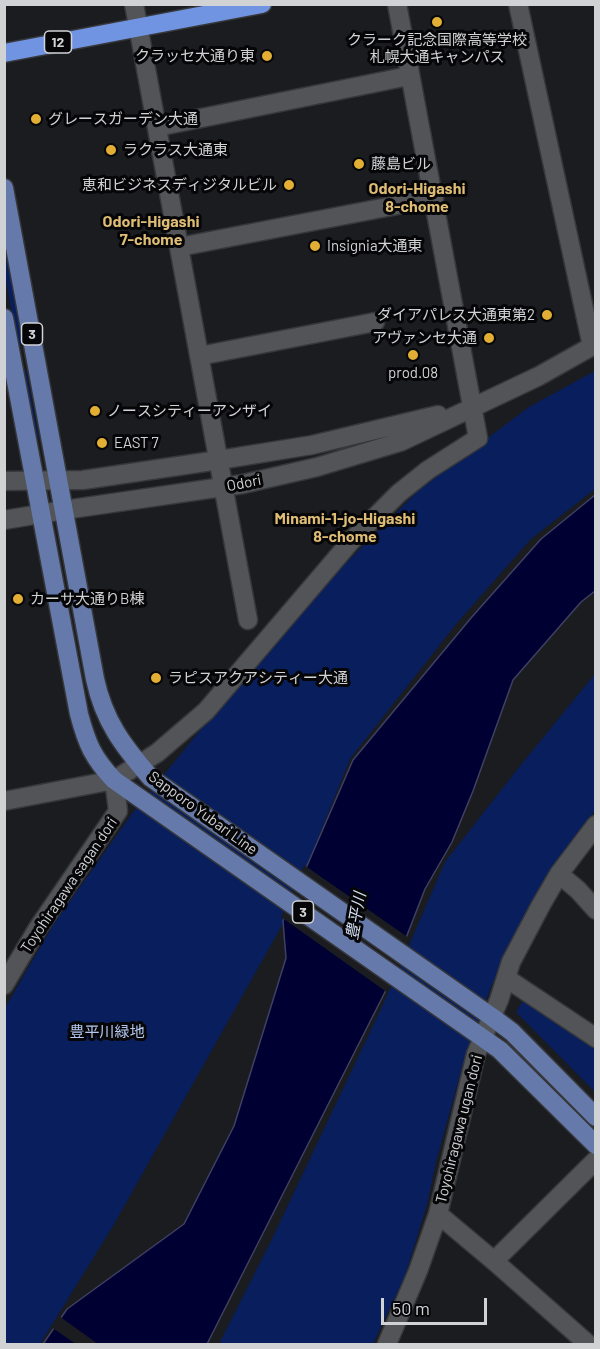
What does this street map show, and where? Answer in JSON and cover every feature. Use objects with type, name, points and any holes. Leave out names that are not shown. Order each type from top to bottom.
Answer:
[{"type":"highway","name":"12","points":[[4,52],[262,4]]},
{"type":"main road","name":"Sapporo Yubari Line","points":[[4,188],[100,699],[116,734],[151,778],[512,1032],[596,1117]]},
{"type":"main road","name":"Sapporo Yubari Line","points":[[4,318],[79,714],[87,741],[98,763],[114,780],[500,1050],[596,1145]]},
{"type":"street","points":[[134,4],[248,620]]},
{"type":"street","points":[[4,801],[114,780],[157,753],[206,711],[352,540],[399,493],[428,470],[478,438],[397,4]]},
{"type":"street","points":[[518,4],[594,345]]},
{"type":"street","points":[[157,127],[409,76]]},
{"type":"street","points":[[179,248],[434,198]]},
{"type":"street","points":[[199,356],[375,322]]},
{"type":"street","name":"Odori","points":[[4,520],[224,488],[317,467],[400,442],[539,376],[594,345]]},
{"type":"street","name":"Odori","points":[[4,482],[83,480],[219,460],[312,445],[472,407]]},
{"type":"street","name":"Toyohiragawa sagan dori","points":[[4,985],[38,928],[118,811],[114,780]]},
{"type":"street","name":"Toyohiragawa ugan dori","points":[[395,1340],[438,1214],[476,1054],[511,962],[559,874],[596,825]]},
{"type":"street","points":[[559,874],[596,910]]},
{"type":"street","points":[[506,978],[596,1038]]},
{"type":"street","points":[[494,1261],[596,1160]]},
{"type":"street","points":[[438,1214],[588,1344]]},
{"type":"green space","points":[[4,231],[25,343],[21,345],[17,344],[5,274]]},
{"type":"green space","points":[[23,369],[26,370],[39,439],[34,439]]},
{"type":"green space","name":"豊平川緑地","points":[[595,371],[595,489],[531,539],[457,623],[350,759],[285,920],[113,1226],[40,1344],[5,1344],[5,1008],[53,925],[131,815],[224,701],[335,574],[420,489],[529,407]]},
{"type":"green space","points":[[595,674],[595,810],[553,871],[504,958],[491,987],[464,1060],[436,1162],[427,1205],[405,1276],[373,1344],[219,1344],[272,1239],[386,998],[445,862]]},
{"type":"green space","points":[[523,1001],[595,1047],[595,1092],[517,1013]]},
{"type":"water","name":"豊平川","points":[[595,495],[595,591],[581,602],[513,680],[473,791],[452,842],[425,889],[385,992],[207,1344],[43,1344],[67,1309],[184,1224],[234,1126],[286,958],[283,921],[353,760],[471,618],[541,539]]},
{"type":"pier","points":[[304,865],[409,938],[388,993],[281,917]]},
{"type":"pier","points":[[59,1316],[98,1344],[76,1344],[51,1327]]},
{"type":"place","name":"クラーク記念国際高等学校 札幌大通キャンパス","points":[[437,22]]},
{"type":"place","name":"クラッセ大通り東","points":[[267,56]]},
{"type":"place","name":"グレースガーデン大通","points":[[36,119]]},
{"type":"place","name":"ラクラス大通東","points":[[111,150]]},
{"type":"place","name":"藤島ビル","points":[[359,164]]},
{"type":"place","name":"恵和ビジネスディジタルビル","points":[[289,185]]},
{"type":"place","name":"Insignia大通東","points":[[315,246]]},
{"type":"place","name":"ダイアパレス大通東第2","points":[[547,315]]},
{"type":"place","name":"アヴァンセ大通","points":[[489,338]]},
{"type":"place","name":"prod.08","points":[[413,355]]},
{"type":"place","name":"ノースシティーアンザイ","points":[[95,411]]},
{"type":"place","name":"EAST 7","points":[[102,443]]},
{"type":"place","name":"カーサ大通りB棟","points":[[18,599]]},
{"type":"place","name":"ラピスアクアシティー大通","points":[[156,678]]},
{"type":"district","name":"Odori-Higashi 8-chome","points":[[417,198]]},
{"type":"district","name":"Odori-Higashi 7-chome","points":[[151,231]]},
{"type":"district","name":"Minami-1-jo-Higashi 8-chome","points":[[345,528]]}]
